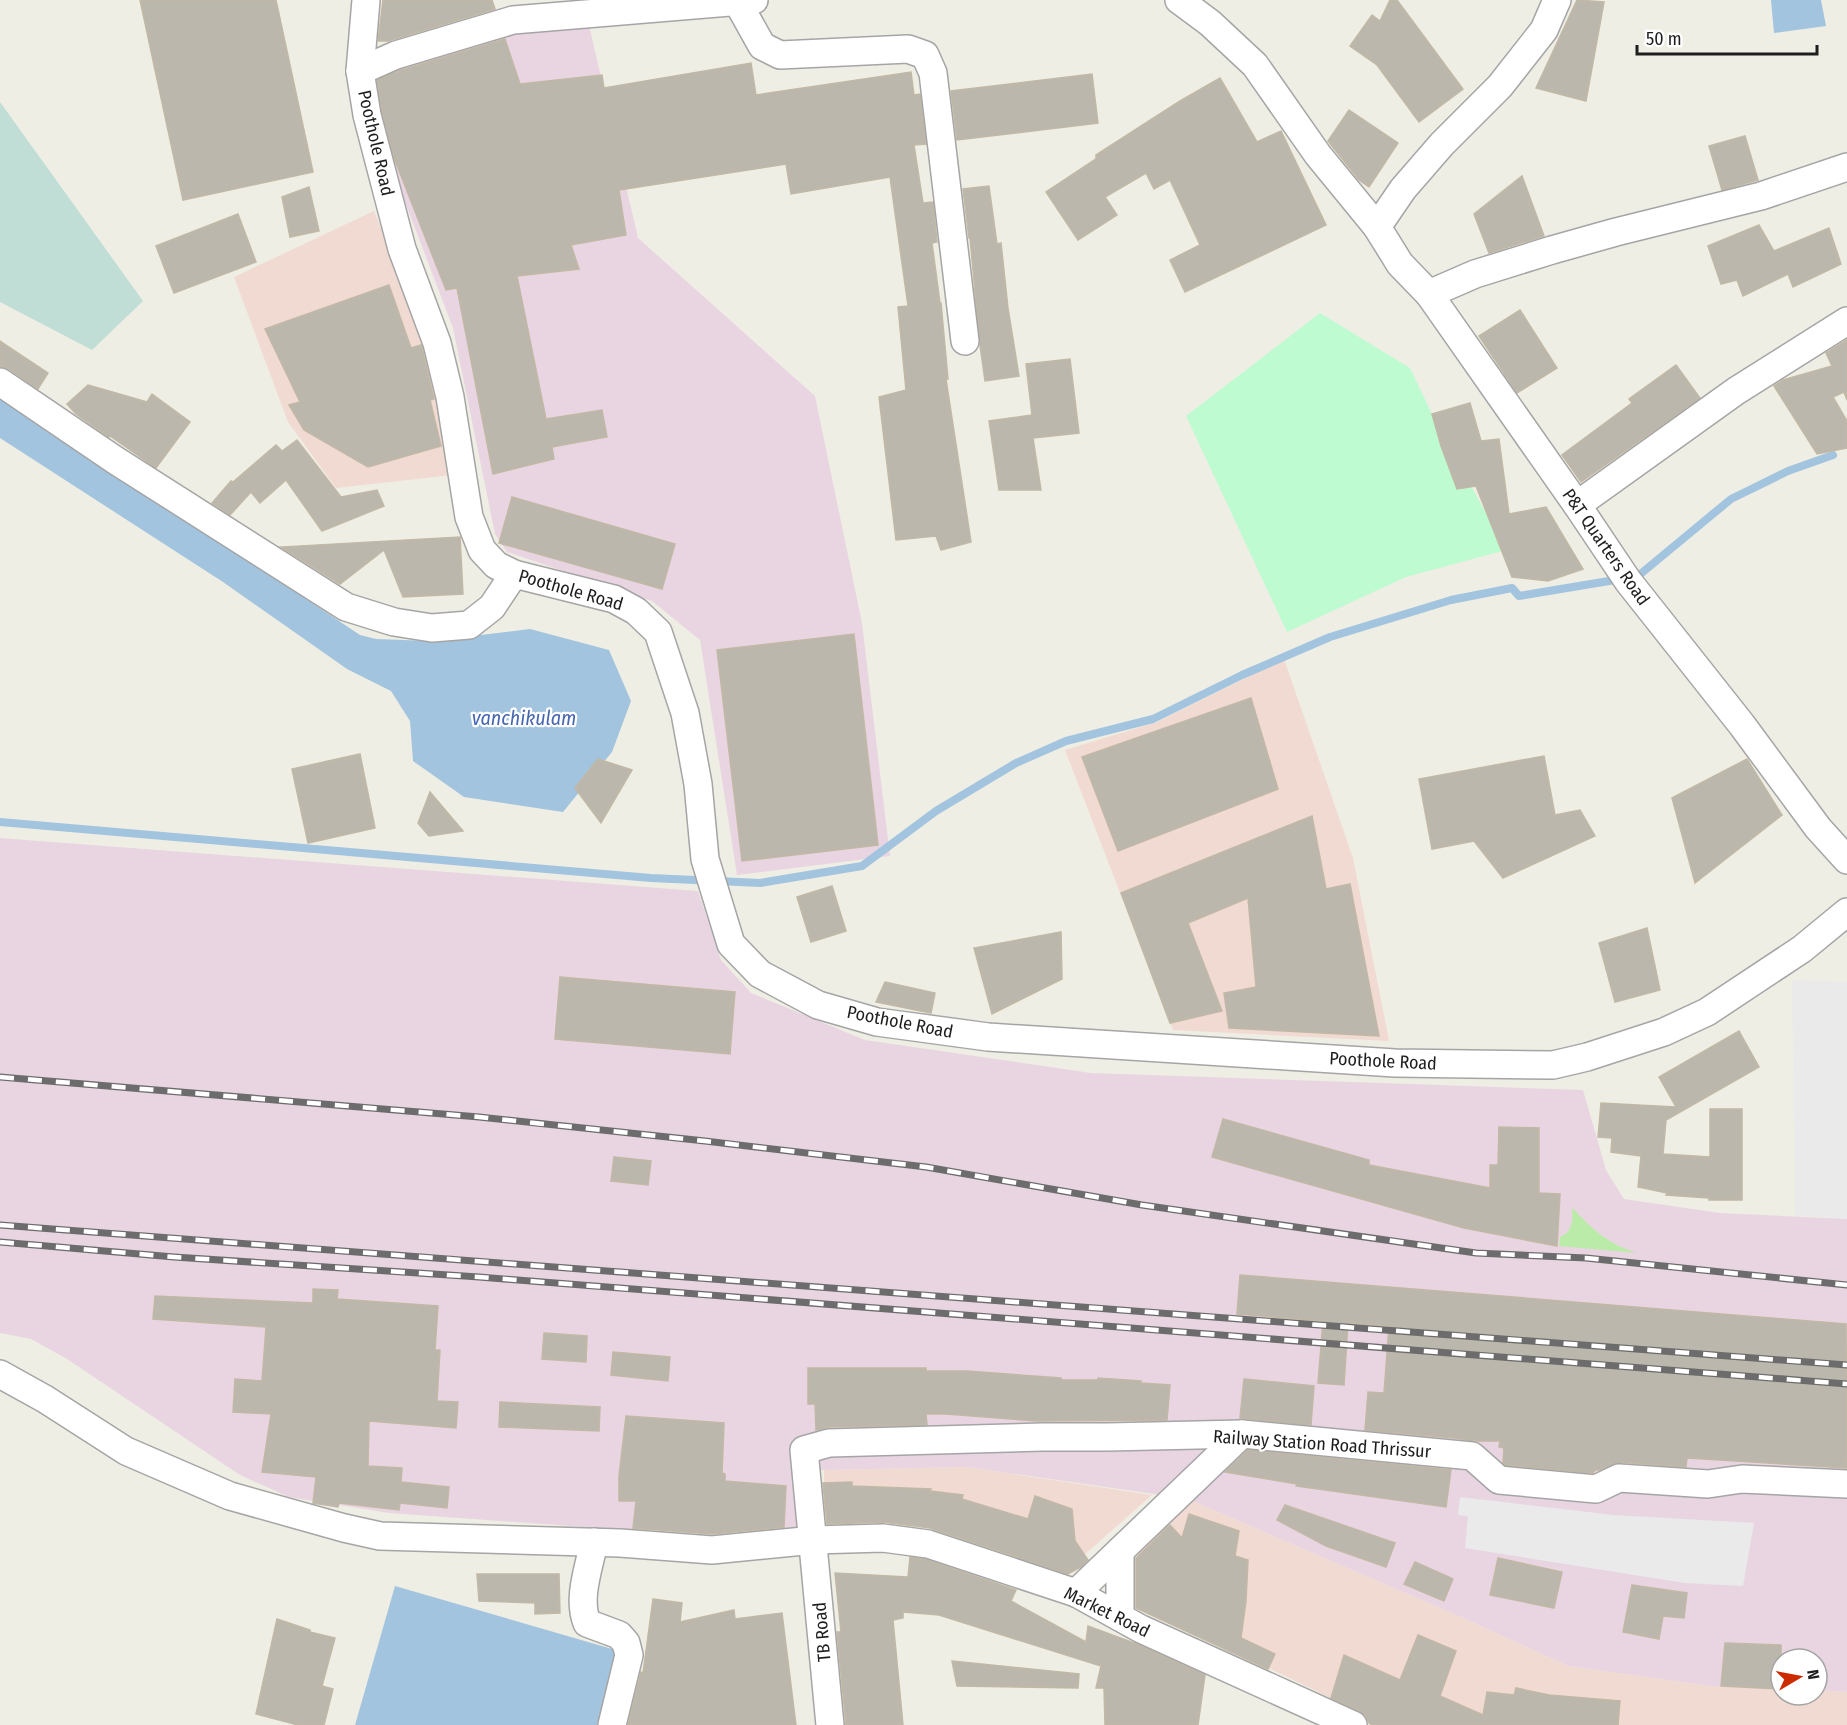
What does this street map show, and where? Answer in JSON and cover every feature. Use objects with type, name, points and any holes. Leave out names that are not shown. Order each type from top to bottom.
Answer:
[{"type":"street","name":"Poothole Road","points":[[366,0],[360,71],[367,115],[402,249],[437,343],[450,397],[475,536],[482,550],[496,565],[514,574],[614,599],[636,610],[658,632],[685,713],[698,783],[705,859],[711,880],[731,944],[760,974],[818,1005],[877,1022],[988,1037],[1395,1063],[1553,1065],[1587,1057],[1664,1032],[1707,1012],[1802,949],[1847,912]]},
{"type":"street","name":"P&T Quarters Road","points":[[1179,0],[1210,23],[1255,66],[1318,155],[1377,226],[1401,264],[1429,294],[1577,505],[1625,578],[1742,725],[1818,828],[1847,860]]},
{"type":"street","points":[[1377,226],[1403,189],[1442,144],[1500,86],[1544,30],[1557,0]]},
{"type":"street","points":[[360,71],[396,55],[513,20],[748,1],[762,46],[780,55],[908,50],[925,55],[933,73],[965,341]]},
{"type":"street","points":[[1429,294],[1474,274],[1616,232],[1752,198],[1847,166]]},
{"type":"street","points":[[1577,505],[1736,392],[1847,321]]},
{"type":"street","points":[[0,382],[114,460],[346,607],[394,622],[432,628],[469,625],[492,607],[514,574]]},
{"type":"street","name":"Market Road","points":[[0,1374],[45,1399],[126,1451],[230,1496],[380,1536],[594,1542],[712,1550],[814,1540],[883,1538],[928,1544],[1076,1593],[1141,1629],[1353,1725]]},
{"type":"street","points":[[1076,1593],[1242,1434]]},
{"type":"street","name":"Railway Station Road Thrissur","points":[[814,1540],[804,1450],[829,1443],[1242,1434],[1472,1456],[1499,1480],[1596,1489],[1619,1478],[1708,1484],[1742,1479],[1847,1484]]},
{"type":"street","name":"TB Road","points":[[814,1540],[830,1725]]},
{"type":"street","points":[[594,1542],[583,1599],[583,1612],[587,1623],[620,1635],[626,1643],[628,1655],[612,1725]]},
{"type":"street","points":[[1120,1551],[1120,1617]]},
{"type":"shaded area","points":[[589,25],[638,238],[815,396],[862,623],[890,856],[737,875],[700,640],[652,601],[507,552],[495,534],[453,328],[375,123],[363,77],[507,27]]},
{"type":"shaded area","points":[[0,102],[143,301],[92,350],[0,302]]},
{"type":"shaded area","points":[[374,211],[426,339],[453,475],[336,488],[288,422],[234,277]]},
{"type":"shaded area","points":[[1284,659],[1353,858],[1389,1041],[1173,1030],[1065,750],[1157,722]]},
{"type":"shaded area","points":[[0,838],[698,891],[721,960],[751,993],[865,1040],[1091,1073],[1583,1090],[1606,1170],[1624,1199],[1720,1213],[1847,1219],[1847,1692],[1829,1691],[1829,1647],[1769,1647],[1769,1688],[1711,1686],[1568,1666],[1468,1620],[1188,1499],[967,1467],[794,1472],[799,1531],[627,1530],[389,1513],[289,1497],[240,1475],[67,1359],[31,1339],[0,1333]]},
{"type":"shaded area","points":[[1792,980],[1847,982],[1847,1219],[1795,1215]]},
{"type":"shaded area","points":[[967,1467],[1152,1495],[1066,1571],[894,1507],[824,1513],[824,1470]]},
{"type":"shaded area","points":[[1460,1497],[1613,1515],[1754,1523],[1743,1586],[1685,1583],[1465,1548],[1468,1516],[1458,1515]]},
{"type":"shaded area","points":[[1188,1499],[1468,1620],[1568,1666],[1711,1686],[1769,1688],[1769,1707],[1829,1707],[1829,1691],[1847,1692],[1847,1725],[1386,1725],[1144,1607],[1136,1546]]},
{"type":"green space","points":[[1320,313],[1410,368],[1432,414],[1506,550],[1406,577],[1287,632],[1186,416]]},
{"type":"green space","points":[[1572,1207],[1601,1235],[1637,1253],[1559,1246],[1560,1237],[1568,1232],[1571,1225]]},
{"type":"water","points":[[1771,0],[1821,0],[1826,26],[1774,33]]},
{"type":"water","name":"vanchikulam","points":[[0,395],[360,635],[376,639],[431,641],[530,629],[609,650],[631,701],[612,752],[563,812],[464,797],[413,761],[410,721],[391,691],[347,669],[223,582],[0,438]]},
{"type":"water","points":[[395,1586],[619,1651],[598,1725],[355,1725]]},
{"type":"building","points":[[140,0],[276,0],[313,172],[183,200]]},
{"type":"building","points":[[383,0],[492,0],[495,9],[388,41],[378,41]]},
{"type":"building","points":[[1390,0],[1397,0],[1463,89],[1419,122],[1377,65],[1350,46],[1372,15],[1380,21]]},
{"type":"building","points":[[1577,0],[1604,2],[1586,101],[1536,88]]},
{"type":"building","points":[[505,39],[520,84],[602,75],[604,88],[751,63],[756,95],[911,72],[914,95],[920,94],[926,144],[914,145],[923,203],[933,202],[937,242],[932,243],[941,303],[948,379],[946,379],[971,542],[941,550],[936,536],[896,540],[879,397],[906,390],[898,307],[908,306],[890,177],[791,194],[786,164],[619,190],[626,235],[571,245],[579,269],[517,276],[546,419],[602,410],[607,437],[552,447],[554,459],[493,474],[457,288],[446,290],[394,158],[382,112],[377,80],[401,70]]},
{"type":"building","points":[[1092,74],[1098,123],[957,140],[951,91]]},
{"type":"building","points":[[1220,78],[1257,142],[1281,131],[1326,225],[1185,292],[1170,260],[1200,245],[1170,180],[1154,189],[1146,173],[1105,197],[1117,215],[1078,240],[1046,192],[1096,159],[1096,155]]},
{"type":"building","points":[[1349,110],[1398,143],[1369,187],[1359,180],[1328,141]]},
{"type":"building","points":[[1745,136],[1758,180],[1722,190],[1709,146]]},
{"type":"building","points":[[1522,176],[1544,236],[1489,253],[1474,214]]},
{"type":"building","points":[[989,186],[997,244],[1001,243],[1019,376],[985,381],[963,189]]},
{"type":"building","points":[[309,187],[319,231],[290,237],[282,197]]},
{"type":"building","points":[[238,214],[256,262],[174,293],[156,246]]},
{"type":"building","points":[[1759,225],[1774,251],[1829,228],[1841,264],[1793,287],[1788,274],[1743,296],[1737,280],[1721,284],[1708,246]]},
{"type":"building","points":[[389,285],[411,348],[421,345],[422,348],[434,399],[430,400],[441,446],[368,467],[304,430],[289,405],[300,402],[265,329]]},
{"type":"building","points":[[1520,310],[1557,368],[1517,393],[1479,336]]},
{"type":"building","points":[[1847,340],[1847,400],[1844,392],[1833,397],[1847,421],[1847,448],[1817,454],[1774,386],[1783,380],[1832,366],[1826,353]]},
{"type":"building","points":[[0,341],[48,373],[38,389],[9,369],[0,366]]},
{"type":"building","points":[[1070,359],[1079,433],[1033,438],[1041,490],[999,490],[989,421],[1032,415],[1026,364]]},
{"type":"building","points":[[1676,365],[1700,398],[1581,482],[1562,455],[1632,403],[1629,399]]},
{"type":"building","points":[[88,385],[147,402],[152,394],[190,422],[156,468],[76,414],[67,404]]},
{"type":"building","points":[[1470,403],[1481,441],[1499,439],[1509,514],[1546,507],[1583,569],[1548,581],[1512,577],[1476,486],[1457,489],[1432,414]]},
{"type":"building","points":[[297,440],[341,497],[377,490],[384,506],[322,531],[286,480],[260,503],[251,492],[230,515],[212,503],[231,481],[233,482],[276,445],[282,451]]},
{"type":"building","points":[[512,497],[675,544],[662,589],[499,543]]},
{"type":"building","points":[[460,537],[463,594],[403,597],[384,550],[340,584],[281,547]]},
{"type":"building","points":[[854,634],[878,845],[742,861],[717,650]]},
{"type":"building","points":[[1251,698],[1278,789],[1118,851],[1082,757]]},
{"type":"building","points":[[360,754],[375,828],[308,843],[292,769]]},
{"type":"building","points":[[1544,756],[1555,815],[1580,810],[1595,836],[1503,878],[1474,841],[1432,849],[1419,779]]},
{"type":"building","points":[[598,759],[632,770],[601,823],[575,788]]},
{"type":"building","points":[[1747,759],[1782,815],[1695,883],[1672,798]]},
{"type":"building","points":[[430,792],[463,831],[429,836],[418,823]]},
{"type":"building","points":[[1312,816],[1326,889],[1350,884],[1379,1036],[1229,1028],[1224,993],[1256,987],[1248,898],[1188,923],[1222,1011],[1170,1023],[1121,893]]},
{"type":"building","points":[[832,886],[846,931],[811,942],[797,897]]},
{"type":"building","points":[[1647,928],[1660,990],[1615,1002],[1599,943]]},
{"type":"building","points":[[1061,932],[1062,979],[992,1014],[974,948]]},
{"type":"building","points":[[560,977],[735,992],[730,1054],[555,1039]]},
{"type":"building","points":[[885,982],[935,993],[931,1013],[876,1002]]},
{"type":"building","points":[[1739,1031],[1759,1067],[1666,1120],[1663,1154],[1710,1157],[1710,1109],[1742,1109],[1742,1200],[1709,1200],[1709,1198],[1666,1195],[1667,1193],[1638,1187],[1641,1156],[1611,1152],[1612,1138],[1598,1137],[1601,1103],[1676,1107],[1659,1077]]},
{"type":"building","points":[[1223,1119],[1369,1160],[1369,1165],[1490,1188],[1490,1165],[1498,1165],[1499,1127],[1539,1128],[1539,1193],[1560,1194],[1557,1246],[1464,1228],[1212,1157]]},
{"type":"building","points":[[614,1157],[651,1161],[648,1185],[611,1181]]},
{"type":"building","points":[[1240,1275],[1846,1324],[1847,1468],[1687,1458],[1686,1467],[1619,1462],[1595,1470],[1593,1473],[1506,1465],[1503,1463],[1504,1448],[1499,1447],[1500,1441],[1476,1441],[1365,1430],[1368,1392],[1384,1393],[1389,1326],[1348,1323],[1344,1385],[1318,1383],[1323,1321],[1237,1314]]},
{"type":"building","points":[[313,1289],[338,1290],[337,1299],[438,1306],[435,1350],[440,1350],[437,1401],[458,1402],[456,1428],[369,1421],[368,1466],[402,1468],[401,1482],[449,1487],[447,1508],[400,1503],[399,1510],[339,1503],[338,1507],[313,1503],[316,1477],[262,1472],[271,1414],[233,1412],[235,1379],[262,1381],[266,1327],[153,1319],[155,1296],[313,1303]]},
{"type":"building","points":[[544,1333],[587,1336],[586,1362],[542,1359]]},
{"type":"building","points":[[613,1352],[670,1357],[668,1381],[611,1375]]},
{"type":"building","points":[[808,1368],[926,1368],[926,1371],[967,1371],[1061,1378],[1062,1380],[1098,1380],[1098,1378],[1170,1385],[1167,1420],[1037,1421],[926,1414],[927,1425],[829,1427],[816,1430],[815,1404],[808,1404]]},
{"type":"building","points":[[1244,1379],[1314,1386],[1311,1425],[1240,1418]]},
{"type":"building","points":[[500,1402],[600,1407],[599,1431],[499,1427]]},
{"type":"building","points":[[626,1416],[724,1423],[722,1473],[725,1474],[725,1481],[786,1486],[784,1527],[712,1534],[633,1528],[636,1501],[619,1501],[619,1476]]},
{"type":"building","points":[[1248,1450],[1451,1470],[1446,1507],[1296,1486],[1297,1484],[1225,1472]]},
{"type":"building","points":[[852,1482],[852,1486],[931,1489],[930,1491],[963,1495],[962,1499],[1028,1519],[1035,1496],[1072,1509],[1075,1541],[1088,1560],[1068,1574],[930,1528],[883,1522],[827,1524],[823,1483]]},
{"type":"building","points":[[1285,1505],[1395,1543],[1386,1567],[1326,1546],[1277,1520]]},
{"type":"building","points":[[1189,1514],[1239,1531],[1235,1556],[1248,1560],[1241,1638],[1275,1654],[1268,1669],[1136,1608],[1136,1558],[1170,1525],[1182,1538]]},
{"type":"building","points":[[910,1557],[924,1559],[1016,1590],[1011,1601],[1086,1642],[1088,1626],[1134,1643],[1205,1675],[1198,1725],[1105,1725],[1104,1688],[1096,1688],[1101,1666],[939,1615],[903,1612],[903,1618],[893,1620],[903,1725],[846,1725],[837,1632],[841,1632],[835,1573],[908,1577]]},
{"type":"building","points":[[1498,1558],[1562,1572],[1554,1608],[1490,1595]]},
{"type":"building","points":[[1415,1562],[1453,1579],[1444,1601],[1404,1584]]},
{"type":"building","points":[[477,1574],[559,1574],[560,1613],[535,1614],[535,1603],[479,1601]]},
{"type":"building","points":[[1632,1585],[1687,1593],[1684,1618],[1663,1616],[1659,1639],[1623,1632]]},
{"type":"building","points":[[653,1599],[682,1603],[680,1622],[734,1610],[735,1619],[782,1613],[796,1725],[628,1725],[641,1672],[643,1673]]},
{"type":"building","points":[[277,1619],[310,1630],[310,1632],[335,1638],[322,1686],[333,1689],[324,1725],[298,1725],[256,1714]]},
{"type":"building","points":[[1418,1635],[1456,1651],[1440,1696],[1483,1715],[1487,1692],[1514,1695],[1516,1688],[1549,1695],[1620,1701],[1618,1725],[1372,1725],[1360,1711],[1331,1698],[1344,1655],[1400,1680]]},
{"type":"building","points":[[1725,1643],[1781,1645],[1781,1647],[1769,1647],[1769,1688],[1721,1686]]},
{"type":"building","points":[[952,1661],[1079,1674],[1078,1688],[957,1686]]},
{"type":"waterway","points":[[1632,577],[1638,576],[1731,499],[1788,471],[1833,455]]},
{"type":"waterway","points":[[0,822],[651,878],[760,883],[862,866],[936,811],[1016,763],[1066,741],[1153,719],[1242,675],[1330,637],[1451,600],[1512,588],[1519,596],[1621,579]]},
{"type":"railway","points":[[0,1077],[479,1117],[705,1141],[926,1167],[1142,1205],[1476,1253],[1586,1258],[1847,1285]]},
{"type":"railway","points":[[0,1225],[1847,1365]]},
{"type":"railway","points":[[0,1242],[174,1257],[479,1277],[1847,1384]]}]
